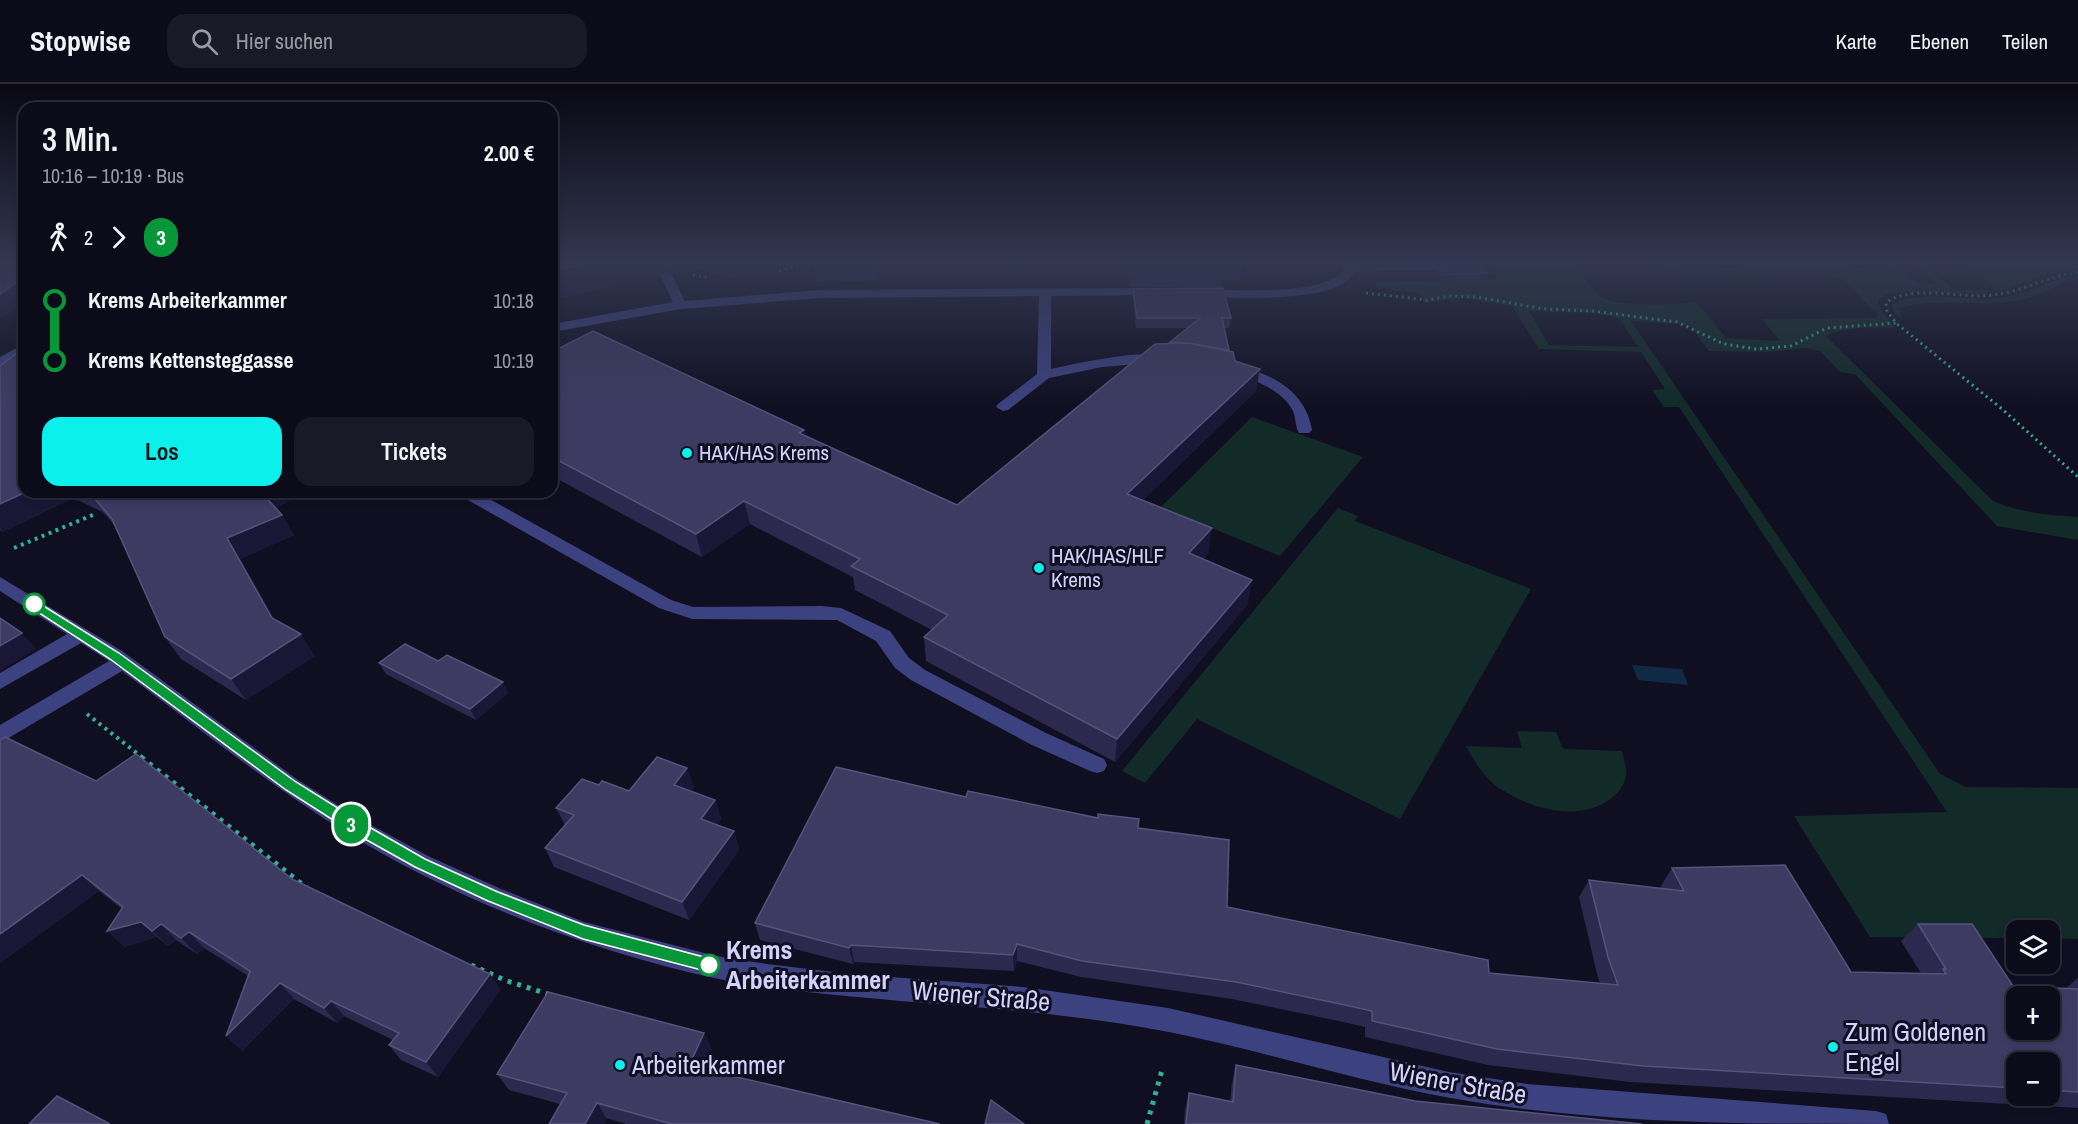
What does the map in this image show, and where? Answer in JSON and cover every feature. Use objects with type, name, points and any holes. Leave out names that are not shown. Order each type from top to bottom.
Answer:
[{"type":"street","points":[[558,327],[650,311]]},
{"type":"street","points":[[1044,375],[1045,311]]},
{"type":"street","points":[[0,363],[18,352]]},
{"type":"street","points":[[1003,407],[1044,375],[1085,364],[1123,359],[1176,359]]},
{"type":"street","points":[[1220,365],[1253,374],[1286,392],[1301,412],[1304,430]]},
{"type":"street","points":[[476,498],[666,604],[692,612],[841,614],[883,636],[902,663],[918,675],[1039,739],[1097,765]]},
{"type":"street","name":"Wiener Straße","points":[[0,583],[123,662],[291,786],[352,825],[420,863],[493,896],[583,932],[693,961],[767,975],[850,985],[1023,999],[1168,1020],[1449,1085],[1527,1097],[1876,1124]]},
{"type":"street","points":[[0,682],[80,634]]},
{"type":"street","points":[[0,735],[123,662]]},
{"type":"path","points":[[1581,311],[1677,321],[1715,341],[1733,346],[1781,348],[1799,343],[1824,329],[1896,323]]},
{"type":"path","points":[[1887,311],[1896,323],[2002,409],[2078,477]]},
{"type":"path","points":[[14,548],[95,514]]},
{"type":"path","points":[[80,707],[310,890]]},
{"type":"path","points":[[465,963],[507,981],[553,995]]},
{"type":"path","points":[[1147,1124],[1162,1070]]},
{"type":"green space","points":[[1515,311],[1703,311],[1726,338],[1780,341],[1762,319],[1876,318],[1878,315],[1874,311],[1881,311],[1896,328],[1851,329],[1826,336],[1993,501],[2024,511],[2078,517],[2078,540],[1997,526],[1855,374],[1840,372],[1820,351],[1804,348],[1769,352],[1709,351],[1691,327],[1631,321],[1940,774],[1965,787],[2078,788],[2078,939],[2060,938],[2060,920],[2006,920],[2006,938],[1870,937],[1794,816],[1947,812],[1679,407],[1664,407],[1652,390],[1665,389],[1641,352],[1539,349]],"holes":[[[1529,311],[1591,313],[1619,318],[1638,347],[1549,345]]]},
{"type":"green space","points":[[1900,311],[1902,320],[1894,312]]},
{"type":"green space","points":[[1252,417],[1363,457],[1280,556],[1161,507]]},
{"type":"green space","points":[[1338,508],[1358,516],[1355,521],[1531,589],[1400,819],[1197,719],[1145,783],[1122,771]]},
{"type":"green space","points":[[1517,731],[1556,732],[1563,749],[1622,751],[1626,771],[1623,785],[1609,800],[1584,810],[1543,808],[1516,798],[1487,777],[1466,746],[1522,748]]},
{"type":"water","points":[[1632,665],[1682,669],[1688,685],[1638,680]]},
{"type":"building","points":[[1136,311],[1229,311],[1231,318],[1222,318],[1229,350],[1170,342],[1200,318],[1137,318]]},
{"type":"building","points":[[593,331],[804,430],[799,433],[957,505],[1155,344],[1188,343],[1233,352],[1235,361],[1260,369],[1127,494],[1212,528],[1189,553],[1252,580],[1117,739],[924,637],[948,615],[851,566],[860,559],[744,501],[696,534],[558,460],[558,349]]},
{"type":"building","points":[[18,352],[18,496],[0,504],[0,366]]},
{"type":"building","points":[[94,498],[266,498],[282,515],[227,538],[272,618],[301,634],[231,679],[165,637],[112,519]]},
{"type":"building","points":[[0,618],[22,633],[0,646]]},
{"type":"building","points":[[405,644],[438,661],[447,655],[503,682],[470,709],[379,663]]},
{"type":"building","points":[[5,737],[96,781],[136,754],[292,879],[490,974],[426,1062],[389,1045],[399,1033],[331,1001],[324,1008],[280,983],[226,1036],[250,971],[189,932],[181,938],[161,924],[152,931],[141,922],[107,931],[123,907],[82,875],[0,934],[0,740]]},
{"type":"building","points":[[657,757],[687,768],[674,785],[715,800],[701,819],[734,831],[682,902],[545,848],[574,815],[556,808],[582,779],[599,785],[602,781],[629,791]]},
{"type":"building","points":[[836,767],[966,797],[968,791],[1098,818],[1098,814],[1139,819],[1138,828],[1229,840],[1227,907],[1488,960],[1489,973],[1618,985],[1608,957],[1589,880],[1684,891],[1672,868],[1785,865],[1851,972],[1946,974],[1943,969],[1946,969],[1918,924],[1972,924],[2013,986],[2006,986],[2006,1040],[2060,1040],[2060,988],[2078,989],[2078,1092],[2060,1091],[2060,1052],[2006,1052],[2006,1087],[1643,1066],[1497,1049],[1372,1021],[1372,1011],[1345,1005],[1236,982],[1082,961],[1017,944],[1013,955],[851,945],[849,948],[755,923]]},
{"type":"building","points":[[548,992],[704,1033],[689,1066],[940,1124],[672,1124],[597,1103],[585,1124],[549,1124],[567,1093],[497,1074]]},
{"type":"building","points":[[1236,1065],[1415,1101],[1642,1124],[1186,1124],[1189,1093],[1233,1102]]},
{"type":"building","points":[[57,1096],[110,1124],[29,1124]]},
{"type":"building","points":[[991,1100],[1024,1124],[985,1124]]},
{"type":"bus line","name":"3","points":[[34,604],[115,656],[291,786],[352,825],[420,863],[493,896],[583,932],[709,965]]},
{"type":"place","name":"HAK/HAS Krems","points":[[687,453]]},
{"type":"place","name":"HAK/HAS/HLF Krems","points":[[1039,568]]},
{"type":"place","name":"Krems Arbeiterkammer","points":[[709,965]]},
{"type":"place","name":"Zum Goldenen Engel","points":[[1833,1047]]},
{"type":"place","name":"Arbeiterkammer","points":[[620,1065]]}]
